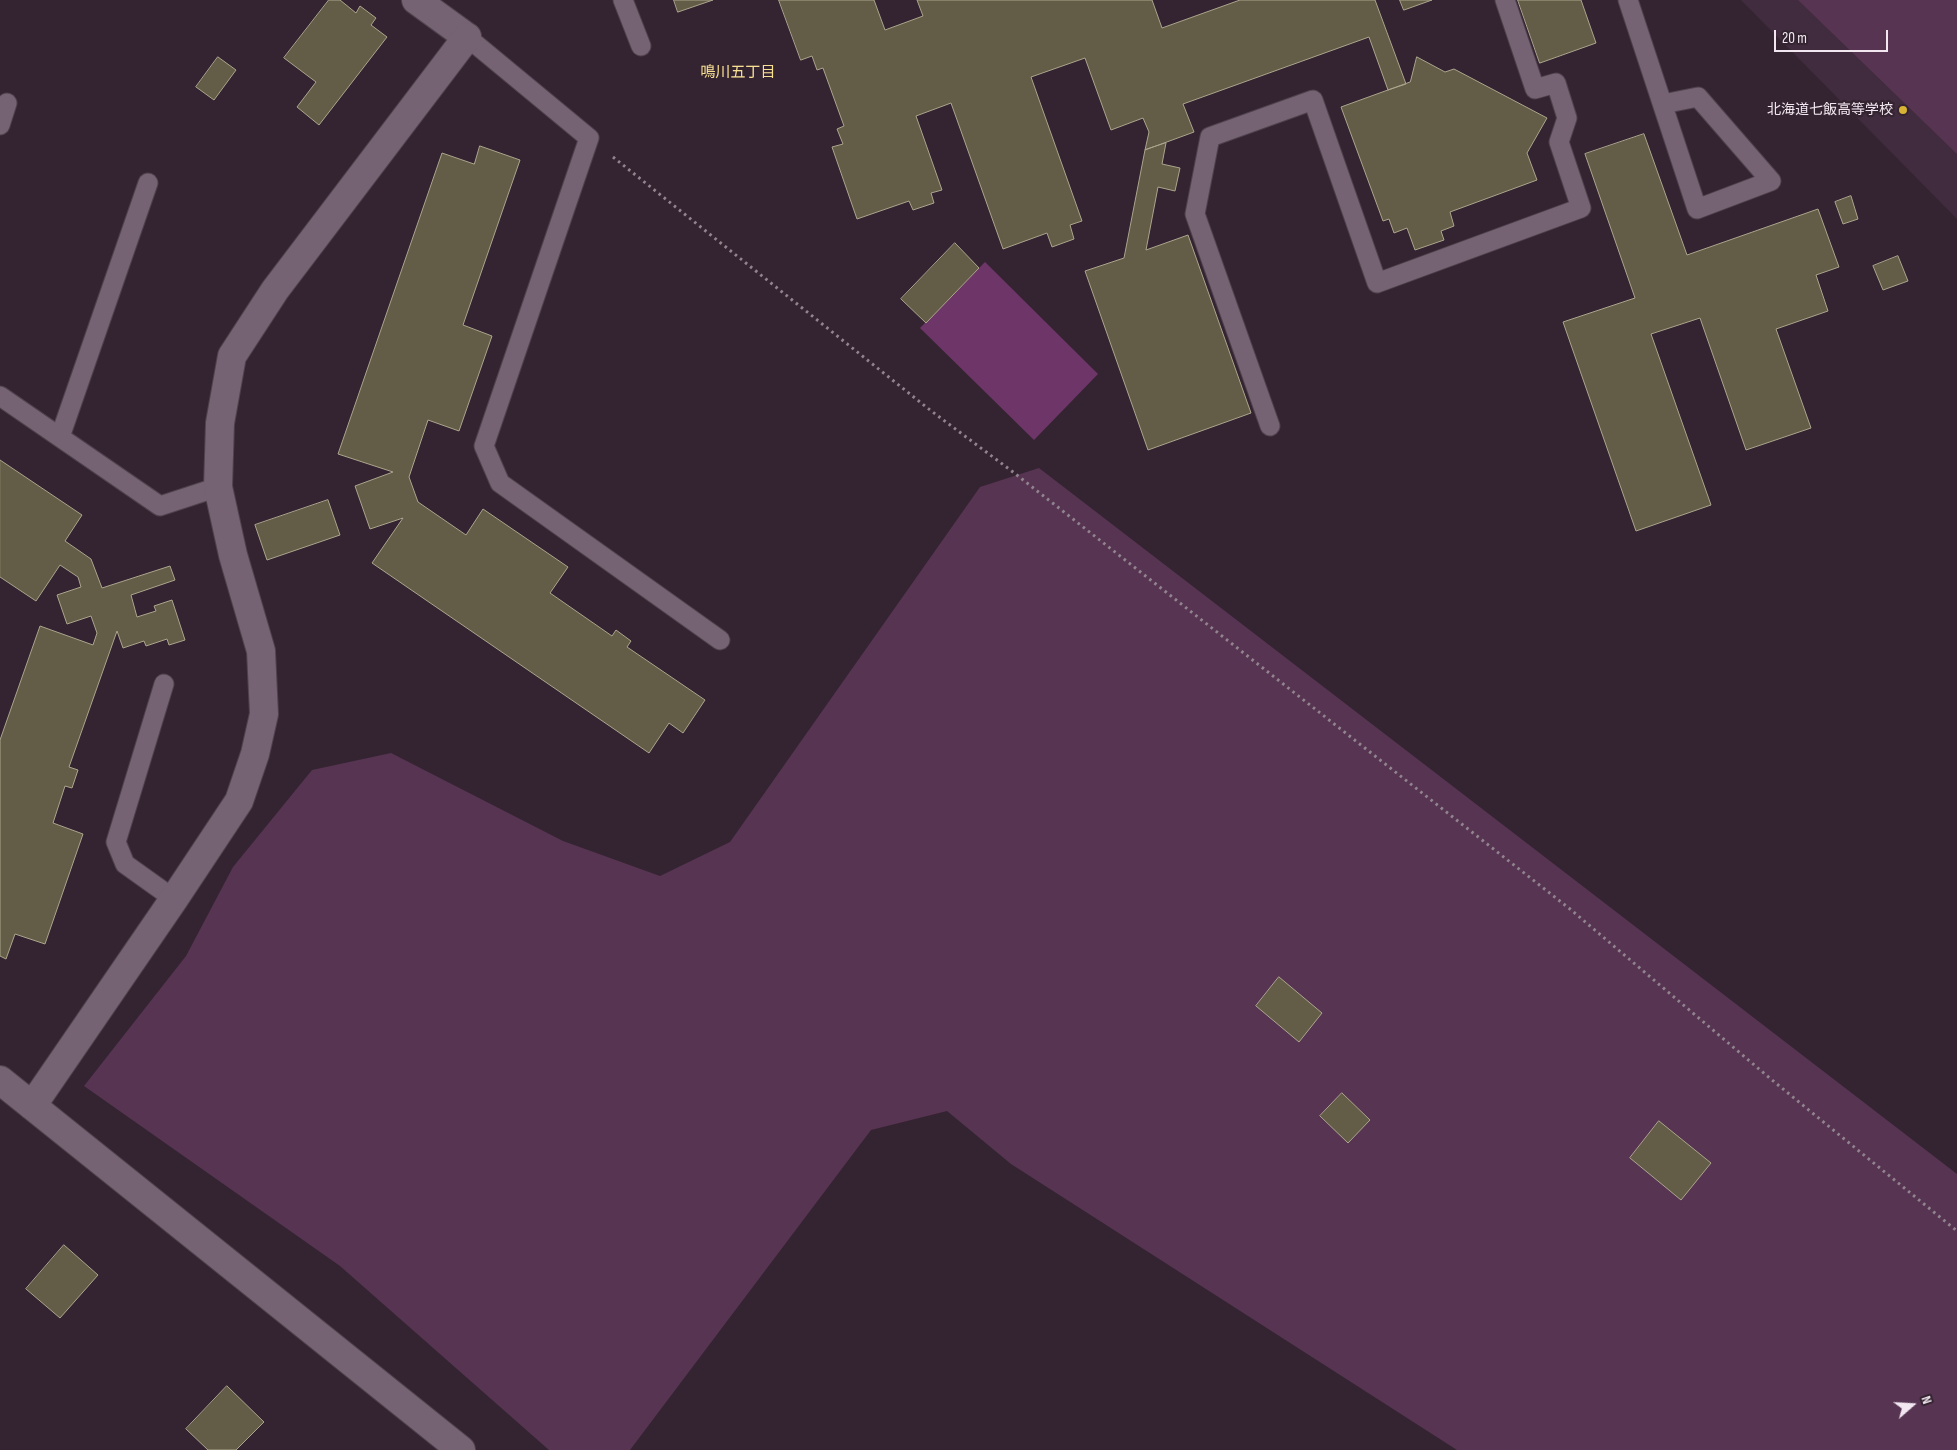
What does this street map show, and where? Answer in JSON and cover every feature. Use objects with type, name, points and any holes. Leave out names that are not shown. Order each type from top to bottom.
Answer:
[{"type":"street","points":[[32,1106],[239,801],[255,754],[264,714],[261,651],[233,555],[218,487],[220,423],[232,356],[275,290],[467,37],[416,0]]},
{"type":"street","points":[[0,1080],[461,1450]]},
{"type":"lane","points":[[623,0],[640,46]]},
{"type":"lane","points":[[1270,426],[1195,214],[1210,137],[1313,100],[1377,283],[1581,208],[1559,142],[1568,118],[1556,83],[1535,89],[1505,0]]},
{"type":"lane","points":[[1628,0],[1697,209],[1772,181],[1698,97],[1663,104]]},
{"type":"lane","points":[[467,37],[589,138],[484,446],[500,483],[720,640]]},
{"type":"lane","points":[[0,124],[7,103]]},
{"type":"lane","points":[[60,437],[148,183]]},
{"type":"lane","points":[[0,396],[160,506],[218,487]]},
{"type":"lane","points":[[164,684],[116,842],[125,864],[174,899]]},
{"type":"path","points":[[589,138],[930,410],[1013,472],[1570,909],[1772,1080],[1957,1231]]},
{"type":"shaded area","name":"北海道七飯高等学校","points":[[1741,0],[1957,0],[1957,219]]},
{"type":"shaded area","points":[[1798,0],[1957,0],[1957,154]]},
{"type":"shaded area","points":[[985,262],[1098,374],[1034,440],[920,328]]},
{"type":"shaded area","points":[[1039,468],[1957,1174],[1957,1450],[1457,1450],[1011,1164],[947,1111],[871,1130],[630,1450],[549,1450],[340,1266],[84,1086],[186,956],[233,867],[312,770],[391,753],[563,841],[660,876],[730,842],[980,487]]},
{"type":"building","points":[[329,0],[340,0],[356,13],[360,6],[376,18],[371,25],[387,37],[319,125],[297,107],[316,82],[284,58]]},
{"type":"building","points":[[674,0],[713,0],[678,12]]},
{"type":"building","points":[[779,0],[874,0],[885,30],[923,16],[917,0],[1152,0],[1162,28],[1240,0],[1375,0],[1406,84],[1388,90],[1369,37],[1183,104],[1194,132],[1145,150],[1149,132],[1143,118],[1111,130],[1085,58],[1031,77],[1082,221],[1070,225],[1074,239],[1052,247],[1047,233],[1003,249],[951,103],[916,116],[942,190],[931,193],[934,203],[913,210],[909,201],[857,219],[832,147],[843,144],[837,129],[844,126],[823,68],[817,70],[812,56],[801,60]]},
{"type":"building","points":[[1400,0],[1432,0],[1404,10]]},
{"type":"building","points":[[1518,0],[1581,0],[1596,43],[1540,63]]},
{"type":"building","points":[[218,57],[236,70],[214,100],[196,87]]},
{"type":"building","points":[[1417,57],[1445,72],[1454,69],[1547,118],[1527,153],[1537,180],[1450,212],[1454,226],[1441,231],[1444,240],[1415,250],[1407,228],[1394,233],[1389,219],[1383,221],[1341,107],[1410,82]]},
{"type":"building","points":[[1644,134],[1687,255],[1818,209],[1839,267],[1816,275],[1828,311],[1776,329],[1811,428],[1746,450],[1700,318],[1651,334],[1711,505],[1636,531],[1563,322],[1635,298],[1585,154]]},
{"type":"building","points":[[1166,143],[1162,164],[1180,168],[1175,191],[1158,187],[1146,250],[1188,235],[1251,413],[1148,450],[1085,271],[1124,258],[1145,150]]},
{"type":"building","points":[[480,146],[520,160],[463,325],[492,336],[459,431],[428,420],[409,477],[418,502],[466,535],[483,509],[568,567],[550,593],[612,636],[616,630],[631,641],[627,647],[705,700],[683,733],[669,723],[649,753],[372,563],[403,518],[370,529],[355,486],[393,472],[338,454],[442,153],[474,164]]},
{"type":"building","points":[[1851,196],[1858,219],[1843,224],[1835,202]]},
{"type":"building","points":[[955,243],[979,268],[926,323],[901,299]]},
{"type":"building","points":[[1898,256],[1908,281],[1883,290],[1873,266]]},
{"type":"building","points":[[0,460],[82,515],[65,541],[91,559],[102,588],[170,566],[175,580],[131,595],[137,617],[156,611],[154,606],[172,600],[185,640],[169,645],[167,639],[146,646],[144,641],[123,648],[117,631],[69,767],[78,770],[72,788],[65,786],[53,823],[83,834],[45,944],[15,934],[6,959],[0,956],[0,740],[40,626],[93,645],[97,633],[91,616],[67,624],[57,595],[81,587],[78,577],[60,565],[36,601],[0,577]]},
{"type":"building","points":[[328,500],[340,535],[267,560],[255,525]]},
{"type":"building","points":[[1279,977],[1322,1013],[1299,1042],[1256,1006]]},
{"type":"building","points":[[1342,1093],[1370,1120],[1348,1143],[1320,1116]]},
{"type":"building","points":[[1659,1121],[1711,1163],[1681,1200],[1630,1158]]},
{"type":"building","points":[[64,1245],[98,1275],[60,1318],[26,1289]]},
{"type":"building","points":[[227,1386],[264,1422],[236,1450],[208,1450],[186,1429]]},
{"type":"place","name":"北海道七飯高等学校","points":[[1903,110]]},
{"type":"district","name":"鳴川五丁目","points":[[738,73]]}]
